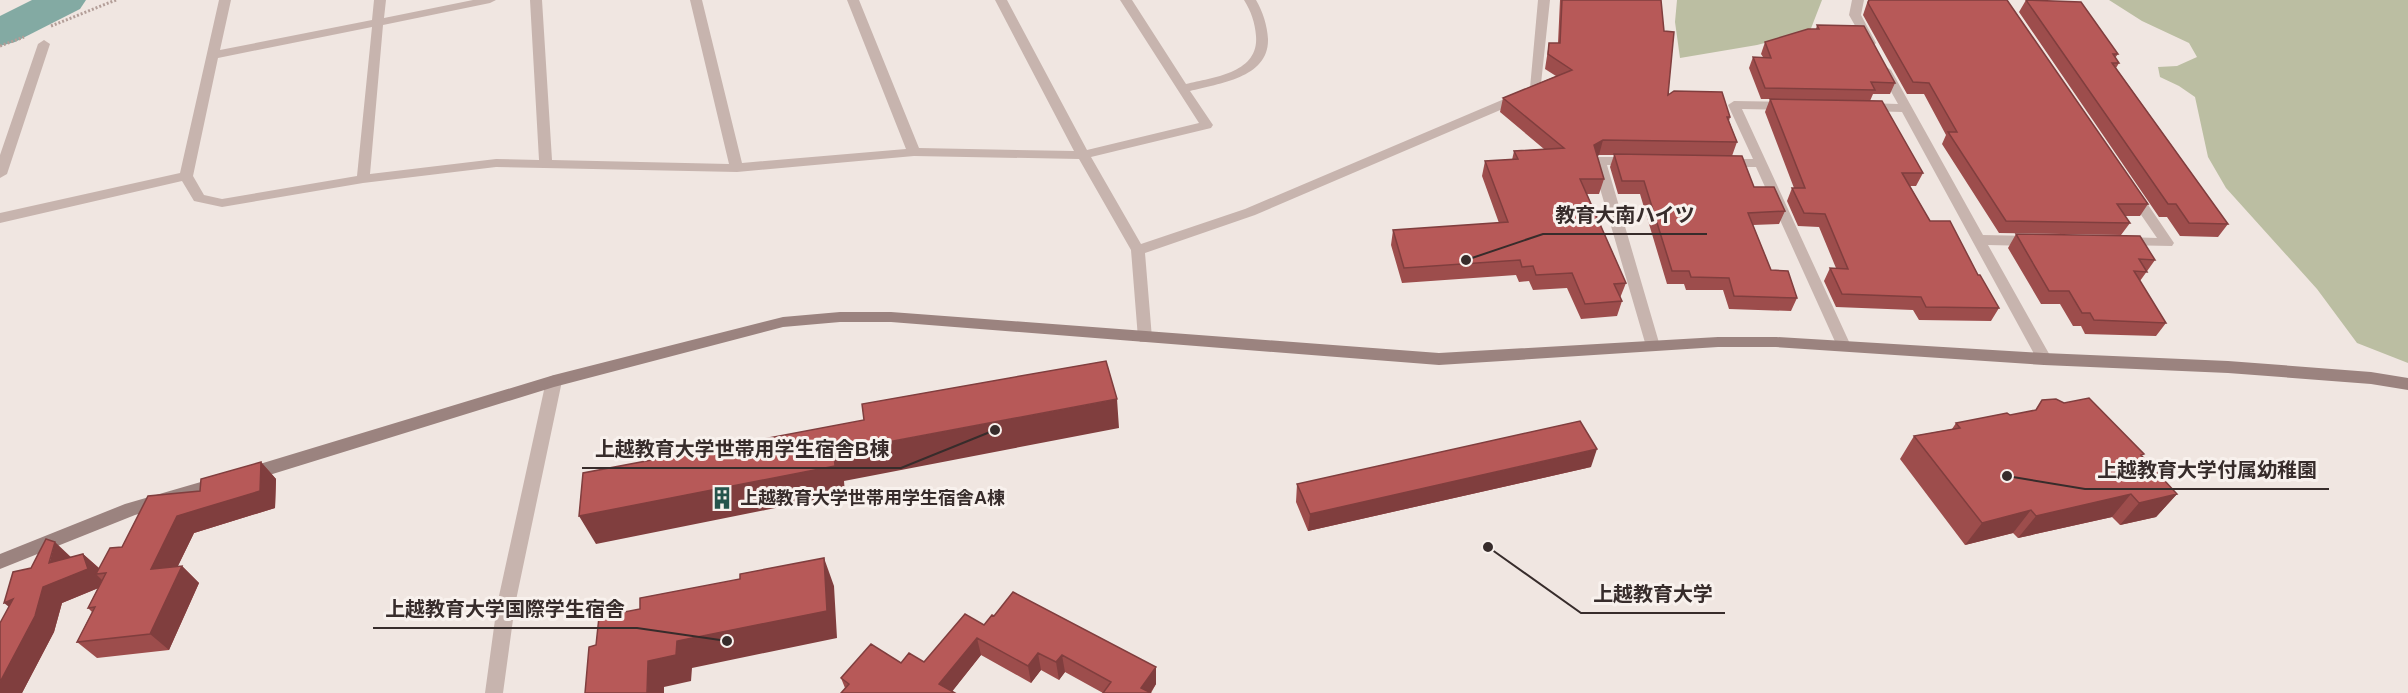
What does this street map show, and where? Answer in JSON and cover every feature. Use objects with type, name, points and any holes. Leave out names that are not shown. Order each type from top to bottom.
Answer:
[{"type":"street","points":[[225,0],[186,176],[199,198],[222,203],[363,178],[496,164],[737,168],[914,152],[1083,155],[1207,125],[1126,0]]},
{"type":"street","points":[[363,178],[380,0]]},
{"type":"street","points":[[214,55],[490,0]]},
{"type":"street","points":[[536,0],[546,165]]},
{"type":"street","points":[[696,0],[737,168]]},
{"type":"street","points":[[854,0],[914,152]]},
{"type":"street","points":[[1001,0],[1083,155],[1138,250],[1145,338]]},
{"type":"street","points":[[1183,89],[1236,75],[1253,65],[1261,54],[1262,39],[1260,16],[1250,0]]},
{"type":"street","points":[[1138,250],[1250,212],[1536,90],[1544,0]]},
{"type":"street","points":[[1858,0],[1855,15],[2044,359]]},
{"type":"street","points":[[0,174],[44,44]]},
{"type":"street","points":[[1803,106],[1734,105],[1844,346]]},
{"type":"street","points":[[1849,107],[1906,108]]},
{"type":"street","points":[[1645,161],[1599,160],[1653,346]]},
{"type":"street","points":[[1715,163],[1761,164]]},
{"type":"street","points":[[0,218],[186,176]]},
{"type":"street","points":[[2108,242],[2167,243],[2127,185]]},
{"type":"street","points":[[1978,240],[2049,241]]},
{"type":"street","points":[[0,562],[131,509],[554,381],[783,322],[840,317],[891,316],[1145,338],[1439,359],[1718,342],[1776,342],[2044,359],[2228,367],[2371,378],[2408,384]]},
{"type":"street","points":[[494,693],[506,605],[554,381]]},
{"type":"path","points":[[42,29],[116,0]]},
{"type":"path","points":[[0,46],[32,34]]},
{"type":"green space","points":[[1677,0],[1822,0],[1810,31],[1757,45],[1680,58],[1675,22]]},
{"type":"green space","points":[[2109,0],[2408,0],[2408,363],[2357,343],[2317,289],[2226,188],[2208,157],[2195,97],[2160,77],[2158,67],[2177,66],[2197,57],[2189,43],[2142,21]]},
{"type":"building","points":[[1562,0],[1661,0],[1664,31],[1674,32],[1668,95],[1674,91],[1722,92],[1730,117],[1727,117],[1737,142],[1603,140],[1594,145],[1604,179],[1580,179],[1626,283],[1614,284],[1622,301],[1585,304],[1572,273],[1536,275],[1533,266],[1522,267],[1520,260],[1404,268],[1393,230],[1508,222],[1485,161],[1518,159],[1514,151],[1564,148],[1503,98],[1572,70],[1548,54],[1549,43],[1560,43]]},
{"type":"building","points":[[1869,0],[2007,0],[2148,204],[2117,204],[2130,223],[2006,221],[1948,132],[1957,132],[1929,83],[1913,82],[1868,3]]},
{"type":"building","points":[[2026,0],[2081,2],[2118,54],[2113,54],[2119,63],[2112,63],[2228,224],[2189,223],[2176,204],[2168,204]]},
{"type":"building","points":[[1817,25],[1864,26],[1895,83],[1871,82],[1875,90],[1765,88],[1753,57],[1771,58],[1765,42],[1808,29],[1819,29]]},
{"type":"building","points":[[1770,99],[1882,101],[1923,173],[1902,173],[1930,221],[1950,221],[1978,275],[1999,308],[1926,307],[1921,297],[1842,294],[1830,268],[1848,269],[1825,214],[1804,213],[1792,188],[1805,188]]},
{"type":"building","points":[[1614,154],[1742,156],[1754,187],[1774,187],[1785,211],[1748,213],[1771,270],[1788,271],[1797,298],[1734,296],[1729,278],[1691,277],[1689,271],[1672,271],[1644,181],[1622,181]]},
{"type":"building","points":[[2016,234],[2140,236],[2155,260],[2139,259],[2147,272],[2134,271],[2166,323],[2094,320],[2090,313],[2082,313],[2069,291],[2049,291]]},
{"type":"building","points":[[1106,361],[1117,399],[834,452],[835,466],[579,516],[583,473],[864,420],[862,404]]},
{"type":"building","points":[[2089,398],[2144,454],[2141,455],[2177,494],[2139,503],[2131,494],[2036,516],[2031,510],[1982,523],[1914,436],[1960,428],[1956,423],[2036,410],[2042,400],[2056,399],[2064,403]]},
{"type":"building","points":[[1580,421],[1597,449],[1310,514],[1297,484]]},
{"type":"building","points":[[261,462],[260,491],[177,516],[151,569],[182,566],[150,634],[77,642],[95,607],[88,608],[106,573],[96,574],[110,548],[122,547],[148,496],[200,491],[201,479]]},
{"type":"building","points":[[46,539],[55,542],[49,563],[83,554],[88,569],[43,587],[35,616],[0,682],[0,623],[13,599],[4,603],[13,572],[31,568]]},
{"type":"building","points":[[824,558],[827,611],[677,641],[676,655],[648,661],[647,693],[585,693],[589,647],[596,645],[599,617],[640,609],[640,598],[740,579],[740,574]]},
{"type":"building","points":[[1013,592],[1156,667],[1141,688],[1151,693],[1103,693],[1111,682],[1062,655],[1056,662],[1038,653],[1028,666],[977,638],[939,684],[955,693],[841,693],[849,684],[841,678],[871,644],[901,663],[909,653],[924,662],[965,614],[984,625]]},
{"type":"waterway","points":[[0,33],[65,0]]},
{"type":"place","name":"教育大南ハイツ","points":[[1466,260]]},
{"type":"place","name":"上越教育大学世帯用学生宿舎B棟","points":[[995,430]]},
{"type":"place","name":"上越教育大学付属幼稚園","points":[[2007,476]]},
{"type":"place","name":"上越教育大学世帯用学生宿舎A棟","points":[[722,498]]},
{"type":"place","name":"上越教育大学","points":[[1488,547]]},
{"type":"place","name":"上越教育大学国際学生宿舎","points":[[727,641]]}]
